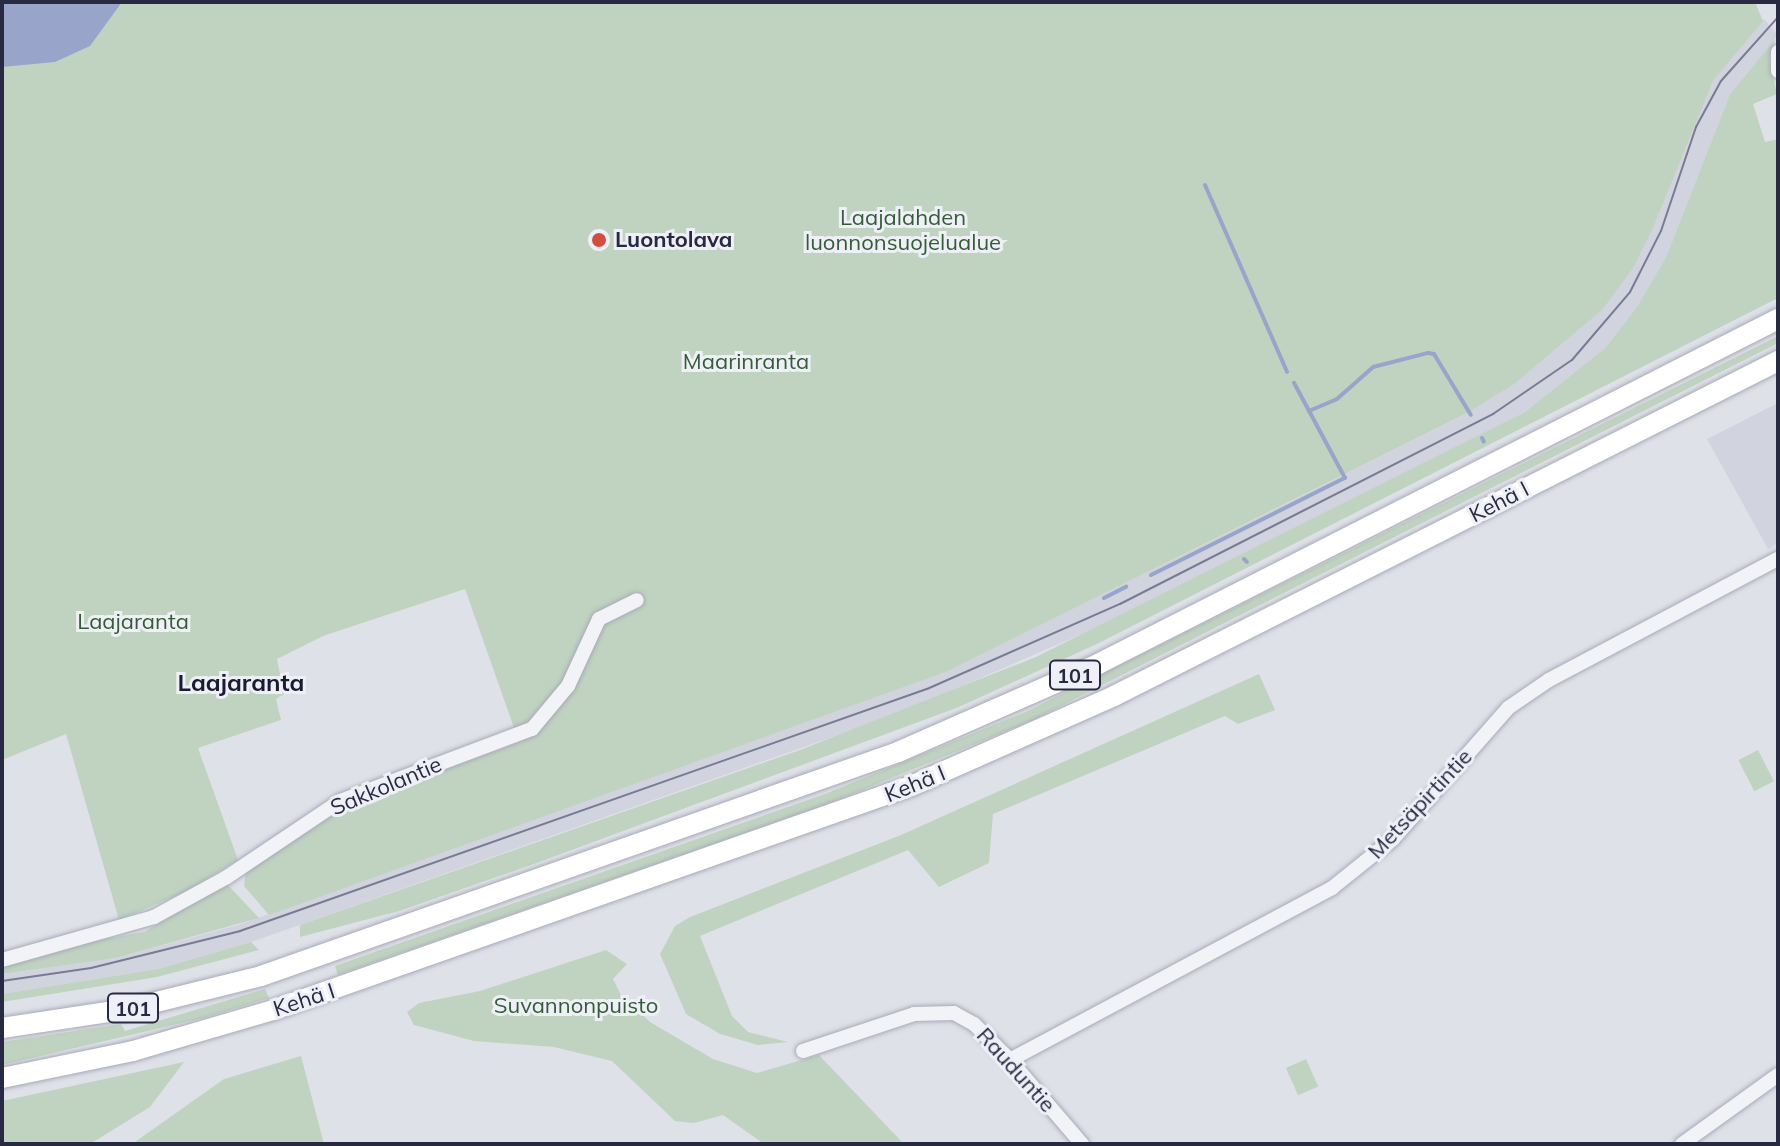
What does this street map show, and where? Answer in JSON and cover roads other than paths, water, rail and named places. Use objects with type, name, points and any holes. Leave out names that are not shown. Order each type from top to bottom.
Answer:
[{"type":"highway","name":"Kehä I","points":[[2,1028],[128,1009],[261,976],[821,782],[959,727],[1125,650],[1778,319]]},
{"type":"highway","name":"Kehä I","points":[[2,1078],[133,1051],[273,1010],[660,878],[848,810],[1038,732],[1778,361]]},
{"type":"street","points":[[1778,52],[1778,71]]},
{"type":"street","name":"Metsäpirtintie","points":[[1010,1060],[1336,885],[1393,839],[1508,708],[1549,680],[1778,559]]},
{"type":"street","name":"Sakkolantie","points":[[2,960],[154,917],[227,877],[340,801],[532,729],[568,686],[599,619],[637,600]]},
{"type":"street","name":"Rauduntie","points":[[803,1051],[914,1014],[942,1010],[974,1024],[1010,1060],[1082,1144]]},
{"type":"street","points":[[1682,1144],[1778,1075]]},
{"type":"water","points":[[2,2],[122,2],[90,46],[55,62],[2,67]]},
{"type":"waterway","points":[[1205,185],[1287,372]]},
{"type":"waterway","points":[[1309,411],[1337,399],[1373,367],[1428,353],[1434,354],[1471,415]]},
{"type":"waterway","points":[[1151,575],[1345,478],[1294,383]]},
{"type":"waterway","points":[[1482,438],[1484,442]]},
{"type":"waterway","points":[[1244,559],[1247,562]]},
{"type":"waterway","points":[[1104,598],[1126,587]]},
{"type":"tram line","points":[[2,981],[91,968],[240,931],[927,689],[1120,604],[1493,414],[1572,360],[1630,292],[1661,231],[1696,127],[1721,81],[1778,17]]},
{"type":"place","name":"Luontolava","points":[[599,240]]},
{"type":"district","name":"Laajaranta","points":[[241,683]]},
{"type":"park label","name":"Laajalahden luonnonsuojelualue","points":[[903,230]]},
{"type":"park label","name":"Maarinranta","points":[[746,362]]},
{"type":"park label","name":"Suvannonpuisto","points":[[576,1006]]}]
